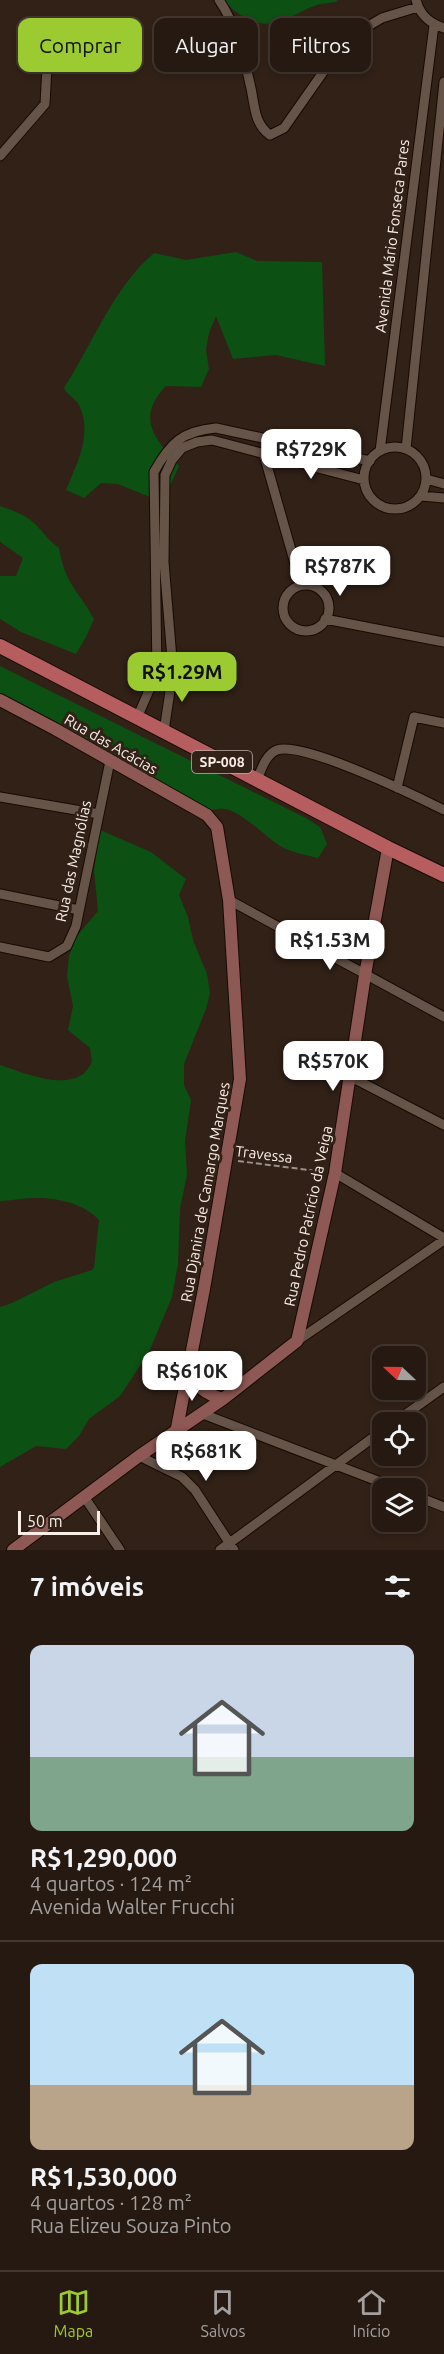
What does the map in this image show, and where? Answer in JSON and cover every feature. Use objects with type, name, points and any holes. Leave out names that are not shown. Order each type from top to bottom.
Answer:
[{"type":"main road","name":"SP-008","points":[[0,646],[444,875]]},
{"type":"street","points":[[219,0],[228,14],[250,84],[256,114],[262,129],[270,135],[284,128],[339,48],[360,31],[382,18],[417,4],[425,18],[434,25],[444,27]]},
{"type":"street","name":"Avenida Mário Fonseca Pares","points":[[380,451],[434,25]]},
{"type":"street","points":[[0,156],[45,104],[47,72]]},
{"type":"street","points":[[406,449],[444,82]]},
{"type":"street","points":[[137,718],[157,672],[154,472],[165,452],[178,439],[196,430],[216,428],[370,461]]},
{"type":"street","points":[[164,731],[173,672],[164,562],[165,475],[171,460],[182,448],[197,442],[212,440],[364,480]]},
{"type":"street","points":[[397,447],[406,449],[421,460],[426,478],[421,496],[407,507],[399,509],[383,507],[372,498],[364,480],[370,461],[380,451],[397,447]]},
{"type":"street","points":[[264,455],[301,585]]},
{"type":"street","points":[[426,478],[444,484]]},
{"type":"street","points":[[421,496],[444,498]]},
{"type":"street","points":[[301,585],[313,586],[327,598],[326,619],[314,629],[307,630],[292,626],[287,621],[283,606],[285,599],[288,592],[301,585]]},
{"type":"street","points":[[326,619],[444,642]]},
{"type":"street","points":[[157,672],[173,672]]},
{"type":"street","name":"Rua das Acácias","points":[[0,700],[207,815]]},
{"type":"street","points":[[397,788],[414,717],[444,723]]},
{"type":"street","points":[[256,780],[267,758],[274,751],[284,748],[324,758],[444,810]]},
{"type":"street","name":"Rua das Magnólias","points":[[0,947],[49,957],[66,946],[76,926],[110,761]]},
{"type":"street","points":[[0,797],[99,814]]},
{"type":"street","name":"Rua Djanira de Camargo Marques","points":[[176,1432],[240,1079],[229,900],[217,827],[207,815]]},
{"type":"street","name":"Rua Pedro Patrício da Veiga","points":[[297,1341],[335,1173],[365,975],[388,848]]},
{"type":"street","points":[[0,894],[79,910]]},
{"type":"street","points":[[229,900],[444,1017]]},
{"type":"street","points":[[351,1077],[444,1125]]},
{"type":"street","points":[[13,1550],[140,1456],[223,1399],[297,1341],[444,1239],[335,1173]]},
{"type":"street","points":[[188,1371],[196,1385],[203,1391],[223,1399]]},
{"type":"street","points":[[409,1412],[444,1387]]},
{"type":"street","points":[[202,1413],[372,1478]]},
{"type":"street","points":[[220,1550],[232,1547],[372,1438]]},
{"type":"street","points":[[140,1456],[182,1477],[195,1490],[232,1547]]},
{"type":"street","points":[[85,1498],[120,1550]]},
{"type":"street","points":[[426,1500],[444,1507]]},
{"type":"path","name":"Travessa","points":[[226,1160],[335,1173]]},
{"type":"green space","points":[[225,0],[338,0],[308,8],[289,18],[270,18],[270,24],[258,22],[258,18],[243,17]]},
{"type":"green space","points":[[236,252],[257,261],[322,262],[325,366],[276,355],[233,359],[216,316],[209,333],[206,350],[209,369],[201,387],[166,386],[152,408],[150,418],[156,437],[179,466],[171,484],[155,499],[118,484],[101,483],[84,498],[66,490],[82,448],[84,427],[79,405],[64,388],[115,299],[154,253],[186,260]]},
{"type":"green space","points":[[0,506],[27,518],[59,548],[68,579],[94,619],[76,654],[21,632],[0,619],[0,576],[16,576],[23,558],[0,542]]},
{"type":"green space","points":[[0,666],[306,818],[320,827],[327,844],[318,858],[286,849],[238,814],[222,809],[206,811],[0,699]]},
{"type":"green space","points":[[100,830],[151,852],[186,879],[179,895],[188,917],[193,940],[207,974],[210,993],[206,1009],[184,1064],[184,1085],[191,1100],[185,1141],[187,1175],[180,1208],[178,1264],[172,1297],[149,1352],[120,1396],[89,1419],[79,1436],[66,1449],[36,1446],[0,1467],[0,1307],[54,1282],[92,1270],[99,1220],[85,1209],[60,1200],[33,1198],[0,1201],[0,1065],[40,1078],[62,1080],[82,1075],[92,1062],[90,1048],[68,1030],[73,1006],[67,976],[69,956],[76,937],[98,911],[94,870]]}]
